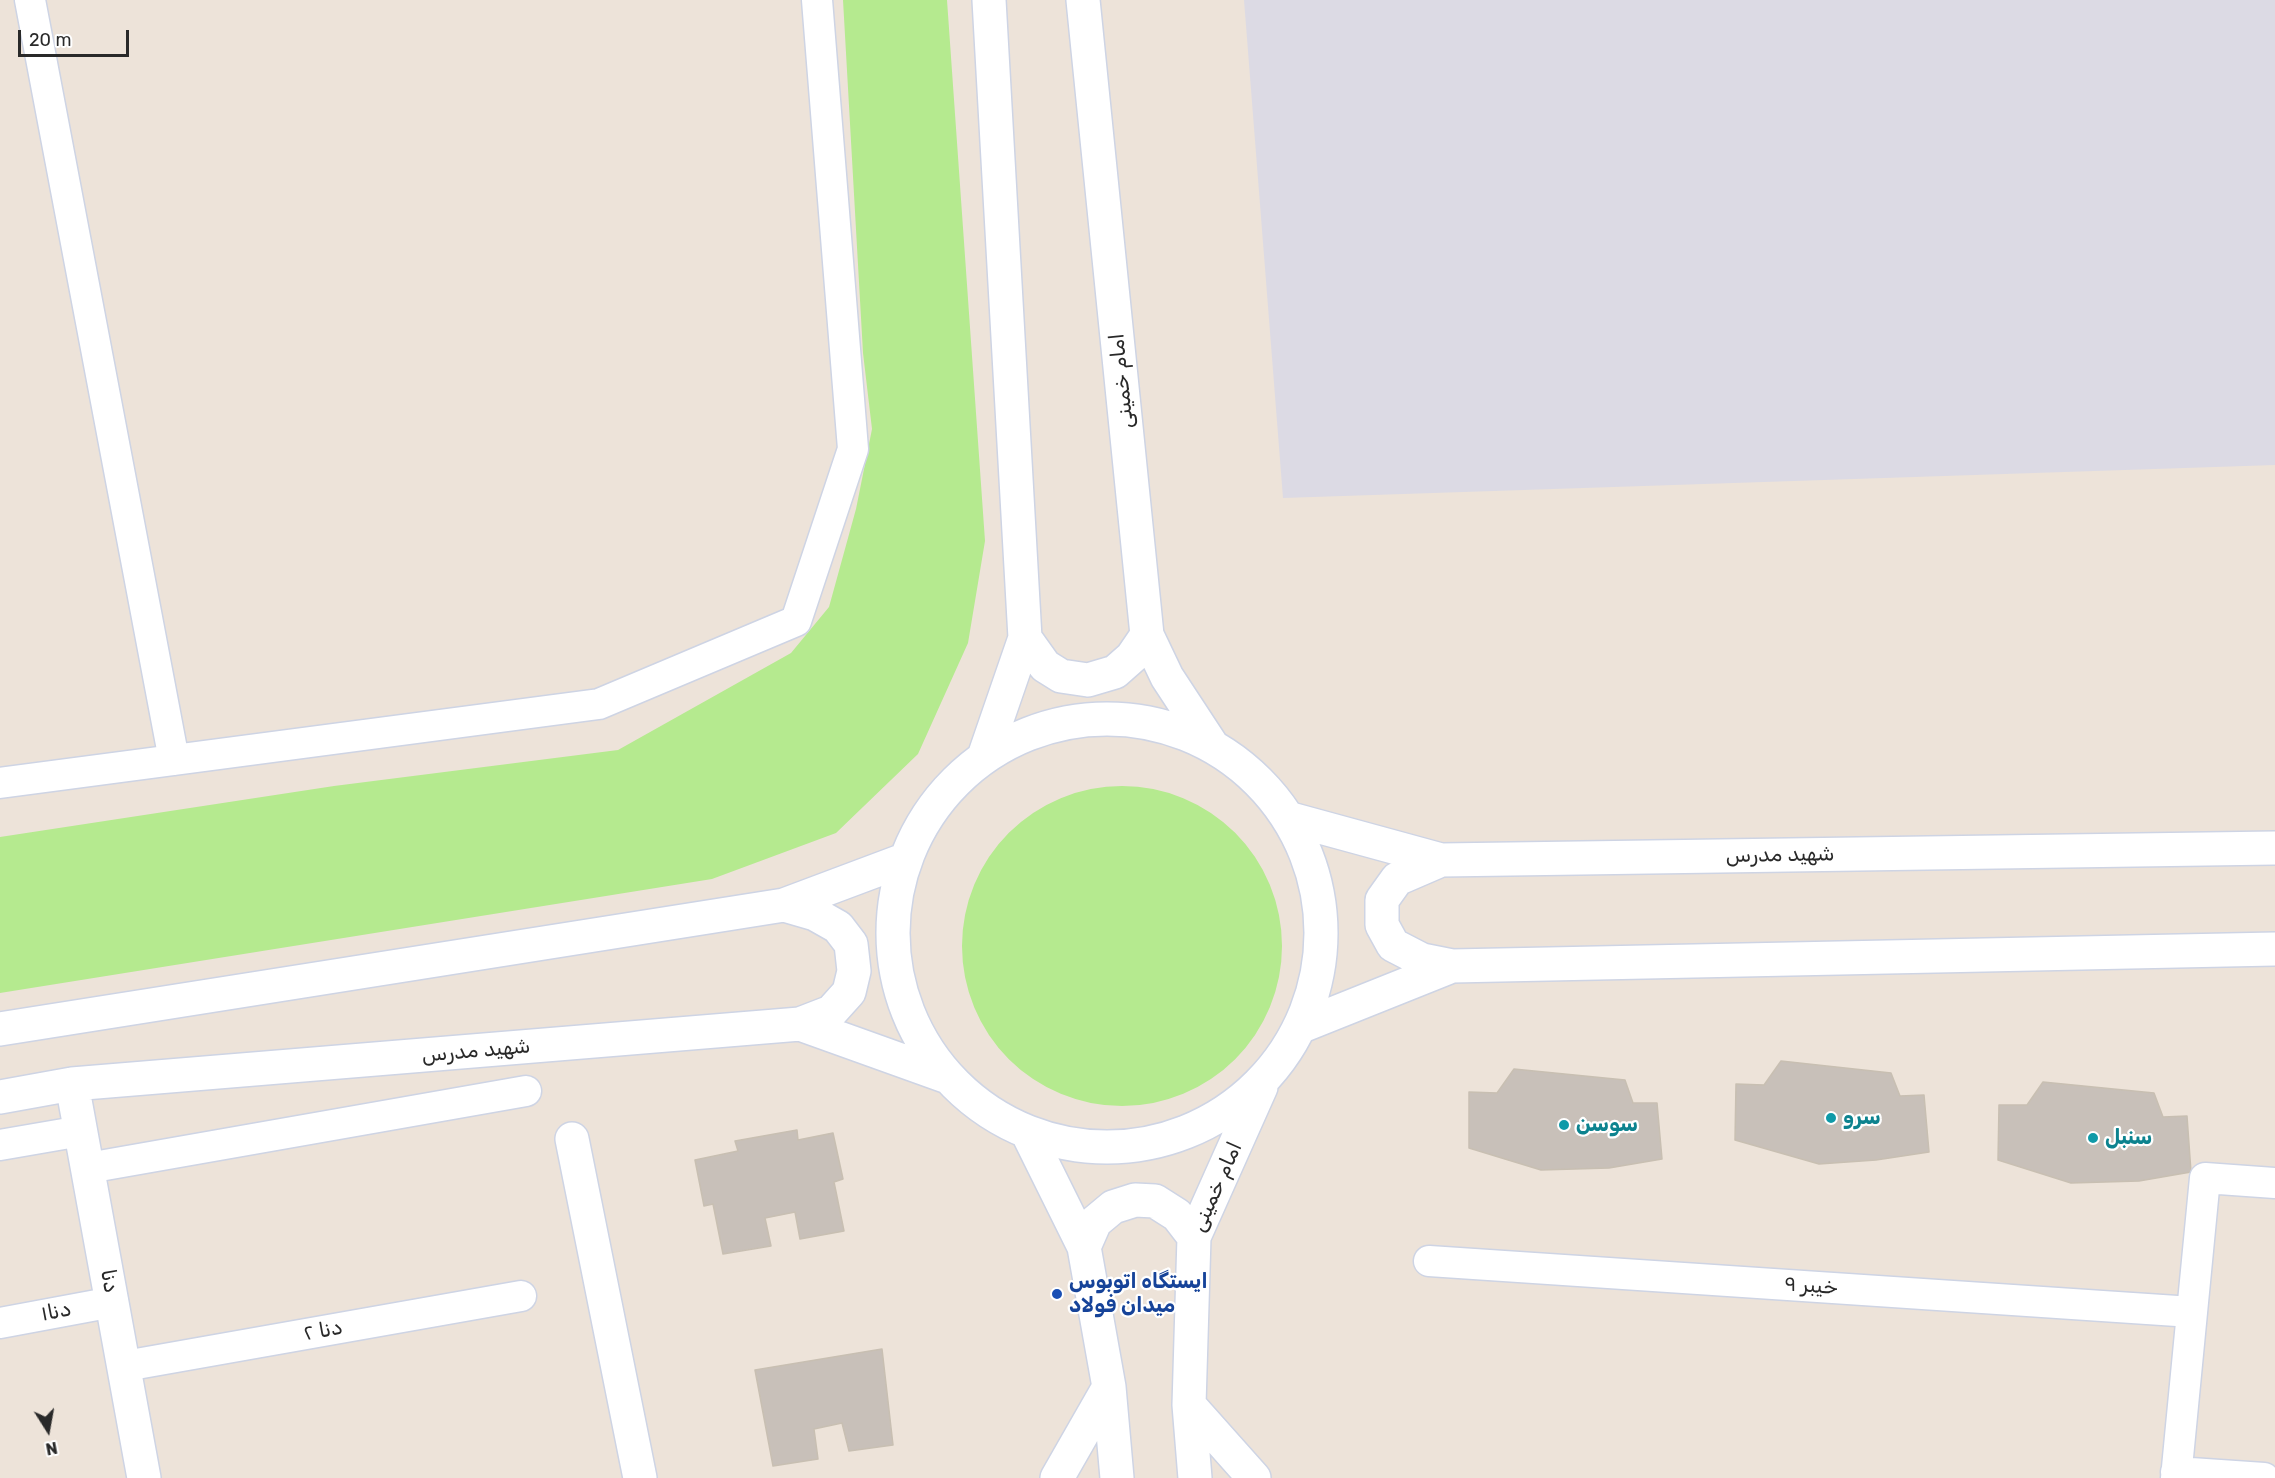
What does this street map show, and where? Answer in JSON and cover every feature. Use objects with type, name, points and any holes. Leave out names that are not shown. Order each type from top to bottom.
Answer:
[{"type":"main road","points":[[986,754],[1025,638],[989,0]]},
{"type":"main road","name":"امام خمینی","points":[[1083,0],[1147,635],[1167,677],[1211,744]]},
{"type":"main road","points":[[1025,638],[1045,666],[1061,676],[1088,680],[1115,672],[1132,657],[1147,635]]},
{"type":"main road","points":[[1097,718],[1156,723],[1211,744],[1257,777],[1291,819],[1318,885],[1322,957],[1302,1026],[1264,1080],[1225,1113],[1169,1138],[1129,1147],[1078,1146],[1028,1134],[984,1110],[945,1076],[913,1028],[894,973],[891,916],[904,860],[936,801],[986,754],[1039,728],[1097,718]]},
{"type":"main road","name":"شهید مدرس","points":[[1291,819],[1441,860],[2275,848]]},
{"type":"main road","points":[[0,1029],[784,905],[904,860]]},
{"type":"main road","points":[[1441,860],[1397,879],[1382,900],[1382,926],[1393,945],[1422,960],[1452,966],[2275,949]]},
{"type":"main road","points":[[784,905],[816,914],[838,927],[851,944],[854,971],[849,992],[831,1012],[800,1024]]},
{"type":"main road","points":[[1302,1026],[1452,966]]},
{"type":"main road","name":"شهید مدرس","points":[[0,1097],[72,1084],[800,1024],[945,1076]]},
{"type":"main road","name":"امام خمینی","points":[[1195,1478],[1189,1405],[1194,1237],[1264,1080]]},
{"type":"main road","name":"دنا","points":[[72,1084],[144,1478]]},
{"type":"main road","points":[[1028,1134],[1084,1247],[1109,1387],[1117,1478]]},
{"type":"main road","points":[[572,1139],[640,1478]]},
{"type":"main road","points":[[1084,1247],[1095,1222],[1113,1207],[1135,1200],[1155,1201],[1177,1215],[1194,1237]]},
{"type":"main road","points":[[1057,1478],[1109,1387]]},
{"type":"main road","points":[[1189,1405],[1254,1478]]},
{"type":"street","points":[[30,0],[174,760]]},
{"type":"street","points":[[0,783],[599,704],[796,621],[853,449],[817,0]]},
{"type":"street","points":[[88,1168],[526,1091]]},
{"type":"street","points":[[0,1145],[81,1131]]},
{"type":"street","points":[[2264,1478],[2176,1475],[2205,1178],[2275,1183]]},
{"type":"street","name":"خیبر ۹","points":[[1429,1261],[2192,1312]]},
{"type":"street","name":"دنا ۲","points":[[125,1366],[521,1296]]},
{"type":"street","name":"دنا۱","points":[[0,1323],[113,1302]]},
{"type":"shaded area","points":[[1244,0],[2275,0],[2275,465],[1283,498]]},
{"type":"green space","points":[[843,0],[947,0],[985,541],[968,643],[918,754],[836,833],[712,879],[0,993],[0,837],[334,786],[618,750],[791,653],[829,607],[856,509],[872,429],[863,353]]},
{"type":"green space","points":[[1122,786],[1169,793],[1198,805],[1224,822],[1246,844],[1263,870],[1275,899],[1282,946],[1275,993],[1263,1022],[1246,1048],[1224,1070],[1198,1087],[1169,1099],[1122,1106],[1075,1099],[1046,1087],[1020,1070],[998,1048],[981,1022],[969,993],[962,946],[969,899],[981,870],[998,844],[1020,822],[1046,805],[1075,793]]},
{"type":"building","name":"سرو","points":[[1781,1061],[1891,1073],[1900,1096],[1924,1095],[1929,1152],[1876,1160],[1819,1164],[1735,1140],[1736,1084],[1764,1085]]},
{"type":"building","name":"سوسن","points":[[1514,1069],[1625,1080],[1633,1103],[1657,1103],[1662,1159],[1609,1168],[1541,1170],[1469,1148],[1469,1092],[1497,1093]]},
{"type":"building","name":"سنبل","points":[[2043,1082],[2154,1093],[2163,1117],[2187,1116],[2191,1172],[2139,1181],[2071,1183],[1998,1160],[1999,1105],[2027,1105]]},
{"type":"building","points":[[797,1130],[798,1140],[833,1133],[843,1179],[834,1182],[844,1231],[800,1239],[795,1212],[765,1218],[771,1246],[723,1254],[713,1204],[704,1206],[695,1160],[738,1151],[735,1141]]},
{"type":"building","points":[[882,1349],[893,1445],[849,1451],[842,1423],[814,1429],[818,1459],[773,1466],[755,1370]]},
{"type":"place","name":"سرو","points":[[1831,1118]]},
{"type":"place","name":"سوسن","points":[[1564,1125]]},
{"type":"place","name":"سنبل","points":[[2093,1138]]},
{"type":"place","name":"ایستگاه اتوبوس میدان فولاد","points":[[1057,1294]]}]
